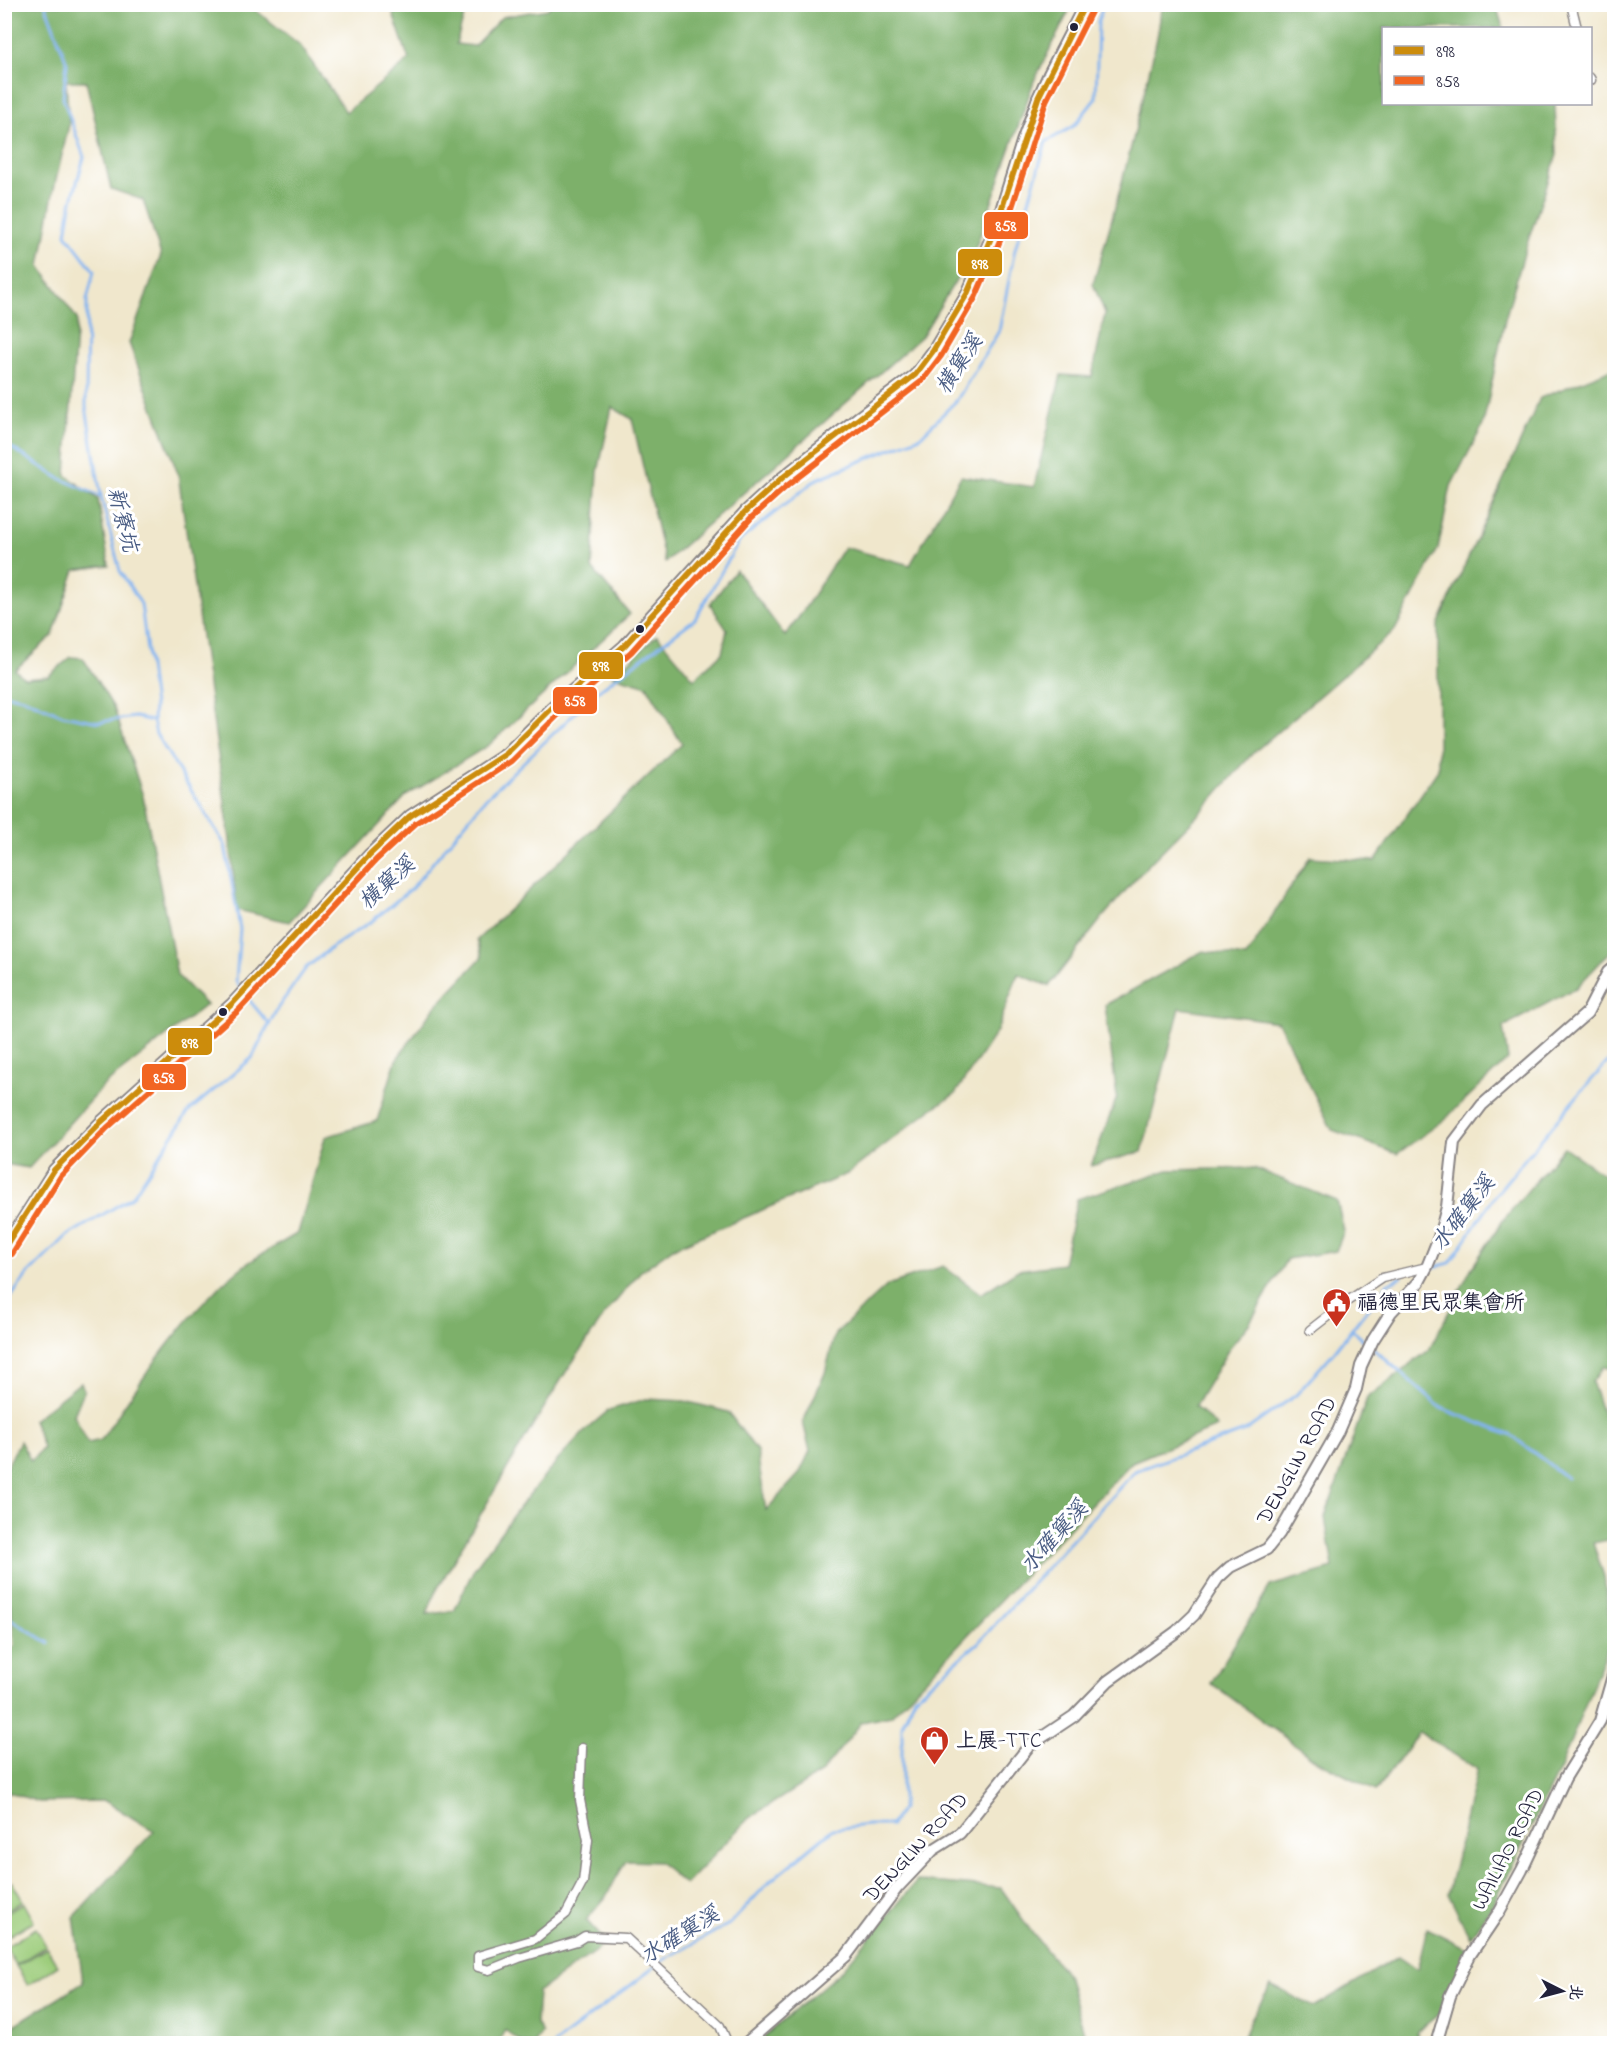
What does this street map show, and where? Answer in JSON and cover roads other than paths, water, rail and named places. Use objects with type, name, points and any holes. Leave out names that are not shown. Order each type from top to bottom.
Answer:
[{"type":"street","points":[[4,1249],[54,1170],[101,1122],[254,982],[370,854],[410,816],[506,754],[560,701],[624,646],[745,512],[782,478],[915,375],[933,351],[967,294],[996,226],[1038,98],[1085,4]]},
{"type":"street","points":[[1571,4],[1577,27]]},
{"type":"street","name":"DENGLIN ROAD","points":[[745,2043],[846,1956],[897,1888],[933,1850],[960,1833],[1029,1746],[1074,1716],[1108,1682],[1176,1632],[1194,1615],[1218,1578],[1230,1567],[1267,1549],[1280,1534],[1338,1431],[1356,1389],[1361,1366],[1373,1340],[1391,1312],[1404,1300],[1425,1271],[1439,1237],[1447,1207],[1454,1142],[1482,1105],[1587,1013],[1608,972],[1614,967]]},
{"type":"street","points":[[1310,1330],[1382,1278],[1425,1271]]},
{"type":"street","name":"WAILIAO ROAD","points":[[1436,2043],[1450,1996],[1470,1955],[1499,1912],[1522,1870],[1565,1778],[1600,1721],[1614,1672]]},
{"type":"street","points":[[582,1748],[580,1800],[588,1840],[583,1882],[566,1914],[535,1940],[478,1956],[478,1967],[489,1970],[519,1958],[577,1941],[585,1936],[626,1938],[720,2026],[728,2043]]},
{"type":"waterway","name":"新寮坑","points":[[45,4],[67,63],[63,98],[84,157],[71,204],[66,234],[94,271],[87,300],[86,407],[101,496],[120,571],[141,604],[156,734],[225,845],[240,929],[236,981],[241,989]]},
{"type":"waterway","name":"橫窠溪","points":[[4,1315],[8,1301],[27,1275],[67,1236],[132,1197],[189,1111],[252,1058],[277,1009],[306,968],[372,921],[412,888],[486,798],[599,690],[695,619],[739,541],[817,479],[920,437],[957,400],[999,331],[1015,249],[1046,142],[1074,126],[1096,98],[1098,21],[1104,4]]},
{"type":"waterway","points":[[4,443],[59,478],[100,496]]},
{"type":"waterway","points":[[4,694],[23,698],[63,715],[99,722],[135,717],[153,721]]},
{"type":"waterway","name":"新寮坑","points":[[245,995],[269,1024]]},
{"type":"waterway","name":"水確窠溪","points":[[1430,1268],[1450,1263],[1496,1194],[1614,1055]]},
{"type":"waterway","name":"水確窠溪","points":[[554,2044],[665,1959],[731,1923],[768,1883],[833,1829],[891,1825],[902,1809],[902,1725],[915,1697],[978,1643],[1135,1471],[1245,1431],[1296,1395],[1334,1352],[1387,1284],[1401,1277]]},
{"type":"waterway","points":[[1352,1330],[1441,1408],[1512,1436],[1567,1478]]},
{"type":"waterway","points":[[4,1615],[49,1643]]},
{"type":"place","name":"福德里民眾集會所","points":[[1336,1328]]},
{"type":"place","name":"上展-TTC","points":[[935,1766]]}]
